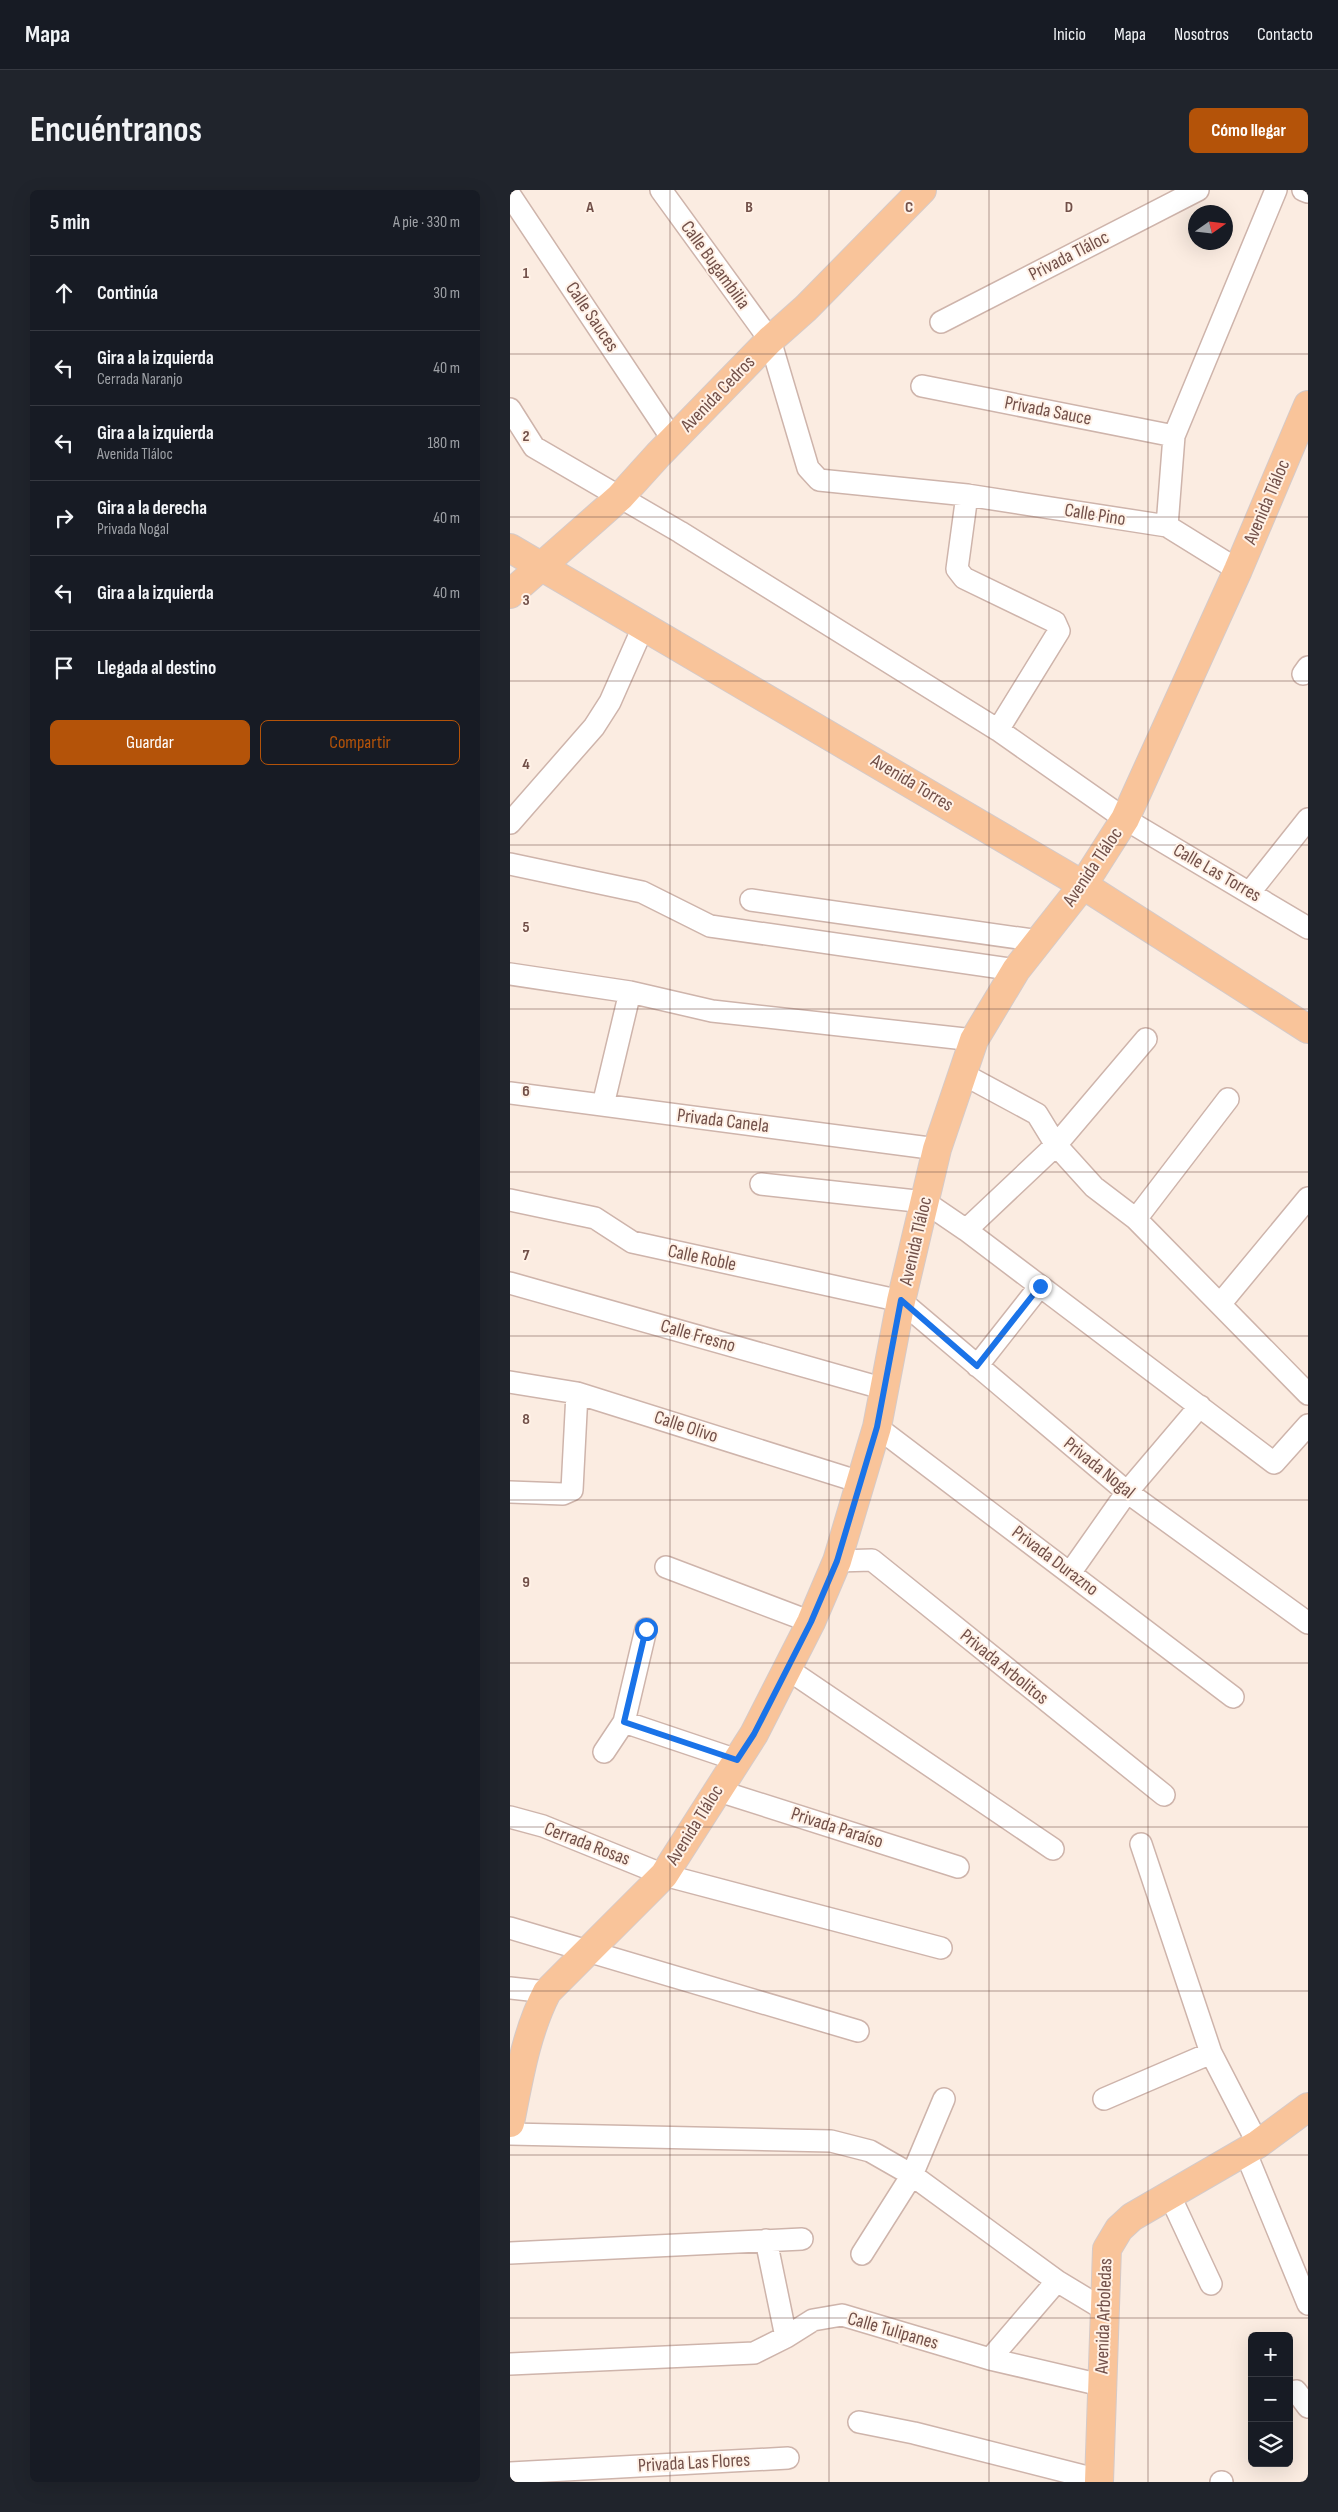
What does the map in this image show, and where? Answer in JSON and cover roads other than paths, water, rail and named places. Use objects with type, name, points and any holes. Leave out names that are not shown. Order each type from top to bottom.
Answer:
[{"type":"main road","name":"Avenida Cedros","points":[[510,594],[542,568],[620,497],[770,340],[806,308],[922,190]]},
{"type":"main road","name":"Avenida Tláloc","points":[[510,2123],[514,2086],[526,2043],[535,2015],[547,1992],[664,1874],[716,1790],[754,1734],[811,1622],[837,1561],[877,1427],[886,1389],[901,1300],[937,1149],[974,1040],[1016,970],[1083,885],[1125,819],[1307,413]]},
{"type":"main road","name":"Avenida Torres","points":[[510,548],[644,625],[1083,885],[1308,1029]]},
{"type":"main road","name":"Avenida Arboledas","points":[[1099,2481],[1106,2249],[1119,2228],[1132,2217],[1251,2148],[1308,2107]]},
{"type":"street","name":"Calle Bugambilia","points":[[661,190],[770,340]]},
{"type":"street","name":"Privada Tláloc","points":[[941,322],[1198,190]]},
{"type":"street","points":[[1238,570],[1167,526],[1174,436],[1276,190]]},
{"type":"street","points":[[1303,190],[1308,192]]},
{"type":"street","name":"Calle Sauces","points":[[510,195],[673,440]]},
{"type":"street","name":"Calle Pino","points":[[770,340],[808,468],[819,480],[967,495],[1167,526]]},
{"type":"street","name":"Privada Sauce","points":[[922,386],[1174,436]]},
{"type":"street","points":[[510,409],[534,447]]},
{"type":"street","name":"Calle Las Torres","points":[[510,431],[680,532],[998,730],[1125,819],[1308,928]]},
{"type":"street","points":[[967,495],[957,569],[960,574],[1055,622],[1059,631],[998,730]]},
{"type":"street","points":[[510,823],[594,727],[610,702],[644,625]]},
{"type":"street","points":[[1250,892],[1308,819]]},
{"type":"street","points":[[510,864],[642,892],[710,926],[1016,970]]},
{"type":"street","points":[[751,900],[1039,941]]},
{"type":"street","points":[[510,974],[630,992],[712,1011],[974,1040]]},
{"type":"street","points":[[602,1105],[630,992]]},
{"type":"street","points":[[966,1230],[1056,1144],[1146,1039]]},
{"type":"street","points":[[963,1074],[1037,1114],[1056,1144],[1094,1187],[1136,1218],[1308,1394]]},
{"type":"street","name":"Privada Canela","points":[[510,1093],[937,1149]]},
{"type":"street","points":[[1136,1218],[1228,1100]]},
{"type":"street","points":[[761,1184],[925,1202],[966,1230],[1274,1463],[1308,1425]]},
{"type":"street","points":[[1221,1303],[1308,1198]]},
{"type":"street","name":"Calle Roble","points":[[510,1200],[595,1218],[632,1242],[901,1300]]},
{"type":"street","name":"Calle Fresno","points":[[510,1283],[886,1389]]},
{"type":"street","points":[[977,1366],[1040,1286]]},
{"type":"street","name":"Privada Nogal","points":[[901,1300],[1126,1492],[1308,1623]]},
{"type":"street","name":"Calle Olivo","points":[[510,1382],[577,1393],[860,1482]]},
{"type":"street","points":[[510,1492],[563,1494],[572,1490],[577,1393]]},
{"type":"street","points":[[1070,1573],[1126,1492],[1200,1406]]},
{"type":"street","name":"Privada Durazno","points":[[877,1427],[1233,1697]]},
{"type":"street","name":"Privada Arbolitos","points":[[837,1561],[872,1560],[1164,1795]]},
{"type":"street","points":[[666,1567],[811,1622]]},
{"type":"street","points":[[604,1752],[624,1722],[646,1629]]},
{"type":"street","points":[[786,1668],[1054,1849]]},
{"type":"street","points":[[624,1722],[737,1760]]},
{"type":"street","name":"Privada Paraíso","points":[[716,1790],[958,1867]]},
{"type":"street","name":"Cerrada Rosas","points":[[510,1817],[543,1826],[664,1874],[941,1948]]},
{"type":"street","points":[[1141,1844],[1211,2053],[1251,2148],[1308,2304]]},
{"type":"street","points":[[510,1928],[858,2031]]},
{"type":"street","points":[[510,1988],[547,1992]]},
{"type":"street","points":[[1104,2099],[1211,2053]]},
{"type":"street","points":[[862,2254],[912,2175],[944,2098]]},
{"type":"street","points":[[510,2134],[831,2141],[870,2151],[912,2175],[1057,2281],[1105,2310]]},
{"type":"street","points":[[1170,2196],[1211,2284]]},
{"type":"street","points":[[510,2254],[802,2239]]},
{"type":"street","points":[[766,2240],[786,2337]]},
{"type":"street","points":[[990,2359],[1057,2281]]},
{"type":"street","name":"Calle Tulipanes","points":[[510,2364],[754,2353],[786,2337],[813,2320],[842,2315],[990,2359],[1101,2385]]},
{"type":"street","points":[[859,2422],[914,2432],[1099,2481]]},
{"type":"street","name":"Privada Las Flores","points":[[510,2473],[788,2458]]}]
